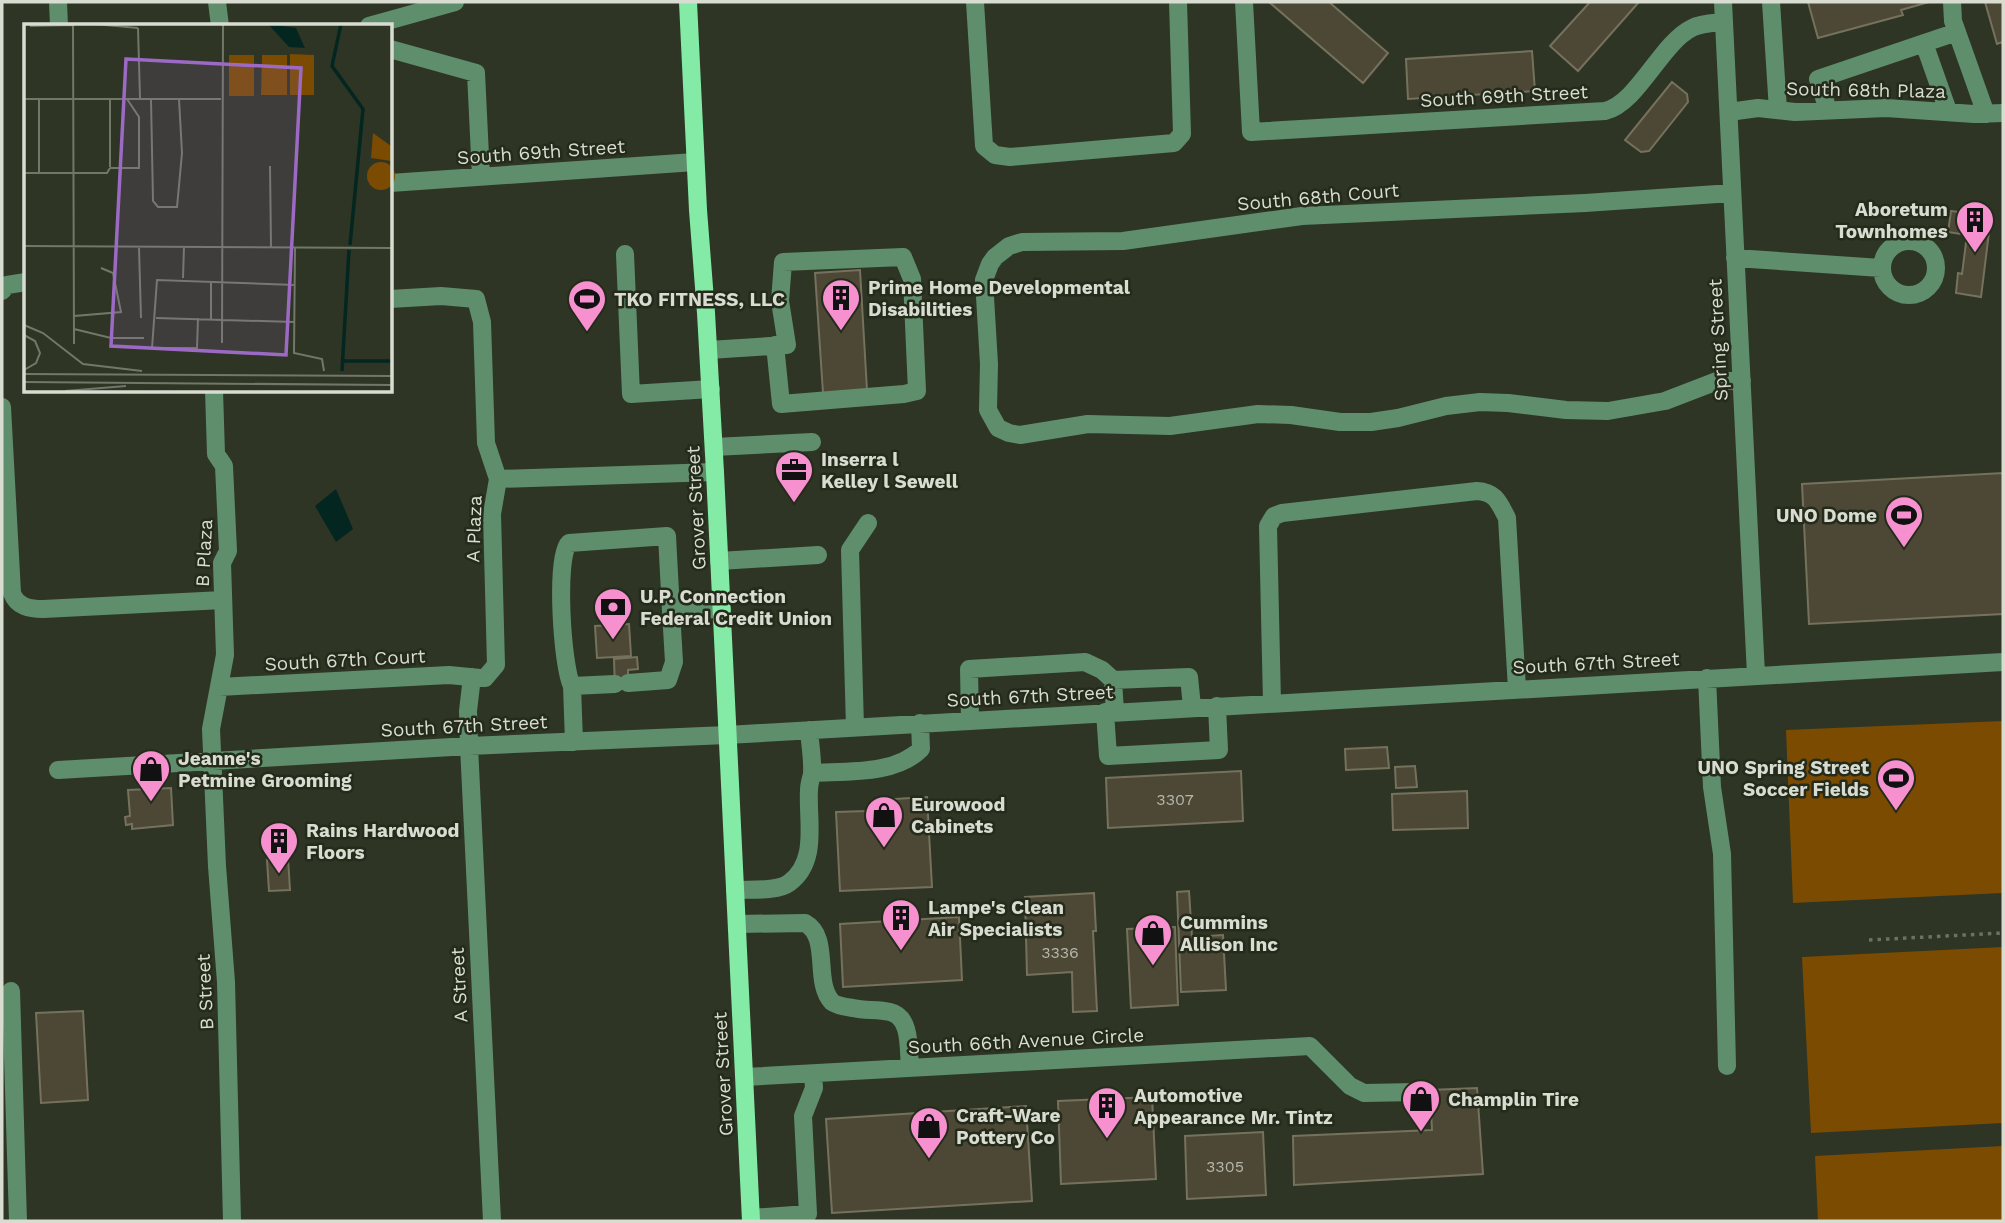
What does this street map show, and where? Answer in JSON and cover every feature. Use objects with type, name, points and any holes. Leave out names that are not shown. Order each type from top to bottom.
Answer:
[{"type":"main road","name":"Grover Street","points":[[688,2],[695,162],[709,350],[751,1220]]},
{"type":"street","points":[[58,2],[58,24]]},
{"type":"street","points":[[216,2],[220,24]]},
{"type":"street","points":[[376,24],[455,2]]},
{"type":"street","points":[[975,2],[984,146],[995,155],[1010,157],[1174,143],[1182,134],[1178,2]]},
{"type":"street","name":"South 69th Street","points":[[1244,2],[1251,132],[1605,111],[1623,101],[1687,31],[1703,24],[1724,22]]},
{"type":"street","name":"Spring Street","points":[[1723,2],[1756,675]]},
{"type":"street","points":[[1771,2],[1778,110]]},
{"type":"street","points":[[1952,2],[1958,32],[1995,113]]},
{"type":"street","points":[[1828,110],[1818,79],[1958,32]]},
{"type":"street","points":[[1924,43],[1948,111]]},
{"type":"street","points":[[392,50],[476,73],[481,177]]},
{"type":"street","name":"South 68th Plaza","points":[[1729,112],[1758,108],[1886,108],[1995,113]]},
{"type":"street","name":"South 69th Street","points":[[392,183],[695,162]]},
{"type":"street","name":"South 68th Court","points":[[1732,193],[1585,203],[1302,216],[1124,241],[1022,242],[1009,246],[995,257],[984,280],[988,337],[988,410],[998,428],[1020,435],[1088,424],[1170,426],[1258,414],[1291,415],[1340,422],[1371,422],[1446,406],[1480,402],[1556,410],[1608,411],[1665,401],[1717,381],[1742,382]]},
{"type":"street","points":[[625,254],[631,394],[710,389]]},
{"type":"street","points":[[709,350],[775,345],[787,345],[780,301],[783,262],[903,257],[912,279],[917,391],[781,404],[775,345]]},
{"type":"street","points":[[1735,258],[1881,268]]},
{"type":"street","points":[[2,290],[8,285],[24,282]]},
{"type":"street","name":"A Plaza","points":[[392,299],[441,296],[476,299],[482,322],[486,443],[498,478],[492,514],[497,660],[485,678],[472,677]]},
{"type":"street","name":"B Plaza","points":[[212,761],[211,729],[225,655],[222,563],[228,551],[224,466],[216,454],[214,392]]},
{"type":"street","points":[[2,407],[12,593],[19,603],[32,609],[43,609],[223,600]]},
{"type":"street","points":[[714,447],[812,442]]},
{"type":"street","points":[[498,478],[715,472]]},
{"type":"street","points":[[1272,703],[1268,526],[1274,516],[1477,491],[1495,496],[1507,518],[1517,689]]},
{"type":"street","points":[[855,727],[849,550],[867,523]]},
{"type":"street","points":[[572,686],[668,680],[674,662],[667,536],[569,543],[564,551],[561,607],[565,670],[572,686],[574,742]]},
{"type":"street","points":[[719,561],[818,555]]},
{"type":"street","points":[[671,611],[722,609]]},
{"type":"street","name":"South 67th Street","points":[[58,770],[469,746],[727,735],[2003,662]]},
{"type":"street","points":[[970,720],[969,668],[1085,663],[1102,670],[1113,680],[1189,677],[1192,707]]},
{"type":"street","name":"South 67th Court","points":[[219,687],[449,675],[472,677]]},
{"type":"street","points":[[469,746],[468,710],[472,677]]},
{"type":"street","points":[[1707,678],[1712,787],[1722,853],[1727,1066]]},
{"type":"street","points":[[1113,680],[1108,755],[1219,750],[1217,706]]},
{"type":"street","points":[[812,772],[851,771],[900,764],[913,757],[921,748],[920,723]]},
{"type":"street","points":[[735,890],[782,886],[797,874],[809,848],[811,827],[809,789],[812,772],[809,730]]},
{"type":"street","name":"A Street","points":[[469,746],[492,1221]]},
{"type":"street","name":"B Street","points":[[212,761],[226,982],[232,1221]]},
{"type":"street","points":[[737,924],[805,923],[811,926],[816,935],[826,991],[831,1000],[836,1004],[857,1009],[892,1012],[901,1017],[906,1026],[910,1068]]},
{"type":"street","points":[[10,991],[18,1221]]},
{"type":"street","name":"South 66th Avenue Circle","points":[[745,1077],[1310,1046],[1350,1086],[1364,1093],[1417,1092]]},
{"type":"street","points":[[751,1220],[816,1217],[803,1115],[814,1088],[813,1073]]},
{"type":"path","points":[[1870,940],[2003,933]]},
{"type":"shaded area","name":"UNO Spring Street Soccer Fields","points":[[2003,721],[2003,893],[1793,903],[1786,730]]},
{"type":"shaded area","points":[[2003,947],[2003,1123],[1811,1133],[1802,957]]},
{"type":"shaded area","points":[[2003,1146],[2003,1221],[1818,1221],[1815,1156]]},
{"type":"water","points":[[336,489],[353,529],[336,542],[315,506]]},
{"type":"building","points":[[1269,2],[1329,2],[1388,53],[1363,83]]},
{"type":"building","points":[[1590,2],[1639,2],[1578,71],[1550,46]]},
{"type":"building","points":[[1808,2],[1929,2],[1901,10],[1903,15],[1818,38]]},
{"type":"building","points":[[1985,2],[2003,2],[2003,45],[2002,42],[1997,44]]},
{"type":"building","points":[[1532,51],[1535,91],[1408,99],[1406,59]]},
{"type":"building","points":[[1672,82],[1687,94],[1688,102],[1649,151],[1641,152],[1625,140]]},
{"type":"building","name":"Aboretum Townhomes","points":[[1951,211],[1991,216],[1981,297],[1956,293],[1958,273],[1962,274],[1967,235],[1948,232]]},
{"type":"building","name":"Prime Home Developmental Disabilities","points":[[860,270],[867,390],[823,393],[815,273]]},
{"type":"building","name":"UNO Dome","points":[[2003,473],[2003,614],[1809,624],[1802,484]]},
{"type":"building","name":"U.P. Connection Federal Credit Union","points":[[629,624],[631,656],[597,658],[595,626]]},
{"type":"building","points":[[637,657],[638,669],[628,670],[628,689],[615,689],[614,659]]},
{"type":"building","points":[[1387,747],[1389,768],[1346,770],[1345,749]]},
{"type":"building","points":[[1415,766],[1417,787],[1396,788],[1395,767]]},
{"type":"building","points":[[1241,771],[1243,821],[1108,828],[1106,778]]},
{"type":"building","name":"Jeanne's Petmine Grooming","points":[[171,788],[173,825],[132,829],[132,824],[126,825],[125,817],[130,816],[128,790]]},
{"type":"building","points":[[1467,791],[1468,828],[1393,830],[1392,794]]},
{"type":"building","name":"Eurowood Cabinets","points":[[927,797],[932,887],[840,891],[836,812],[867,811],[878,800]]},
{"type":"building","name":"Rains Hardwood Floors","points":[[288,858],[290,890],[269,891],[267,860]]},
{"type":"building","points":[[1189,891],[1192,937],[1223,935],[1226,990],[1181,992],[1177,892]]},
{"type":"building","points":[[1094,893],[1097,1011],[1073,1012],[1072,972],[1027,975],[1025,897]]},
{"type":"building","name":"Lampe's Clean Air Specialists","points":[[959,917],[962,980],[843,987],[840,924]]},
{"type":"building","name":"Cummins Allison Inc","points":[[1175,927],[1178,1005],[1131,1008],[1127,929]]},
{"type":"building","points":[[83,1011],[88,1100],[41,1103],[36,1013]]},
{"type":"building","name":"Champlin Tire","points":[[1477,1088],[1483,1174],[1294,1185],[1293,1136],[1432,1130],[1430,1090]]},
{"type":"building","name":"Automotive Appearance Mr. Tintz","points":[[1152,1097],[1156,1179],[1061,1184],[1058,1101]]},
{"type":"building","name":"Craft-Ware Pottery Co","points":[[1026,1106],[1032,1201],[832,1213],[826,1119]]},
{"type":"building","points":[[1263,1132],[1266,1195],[1187,1199],[1185,1136]]},
{"type":"place","name":"Aboretum Townhomes","points":[[1975,254]]},
{"type":"place","name":"Prime Home Developmental Disabilities","points":[[841,332]]},
{"type":"place","name":"TKO FITNESS, LLC","points":[[587,333]]},
{"type":"place","name":"Inserra l Kelley l Sewell","points":[[794,504]]},
{"type":"place","name":"UNO Dome","points":[[1904,549]]},
{"type":"place","name":"U.P. Connection Federal Credit Union","points":[[613,641]]},
{"type":"place","name":"Jeanne's Petmine Grooming","points":[[151,803]]},
{"type":"place","name":"UNO Spring Street Soccer Fields","points":[[1896,812]]},
{"type":"place","name":"Eurowood Cabinets","points":[[884,849]]},
{"type":"place","name":"Rains Hardwood Floors","points":[[279,875]]},
{"type":"place","name":"Lampe's Clean Air Specialists","points":[[901,952]]},
{"type":"place","name":"Cummins Allison Inc","points":[[1153,967]]},
{"type":"place","name":"Champlin Tire","points":[[1421,1133]]},
{"type":"place","name":"Automotive Appearance Mr. Tintz","points":[[1107,1140]]},
{"type":"place","name":"Craft-Ware Pottery Co","points":[[929,1160]]}]
